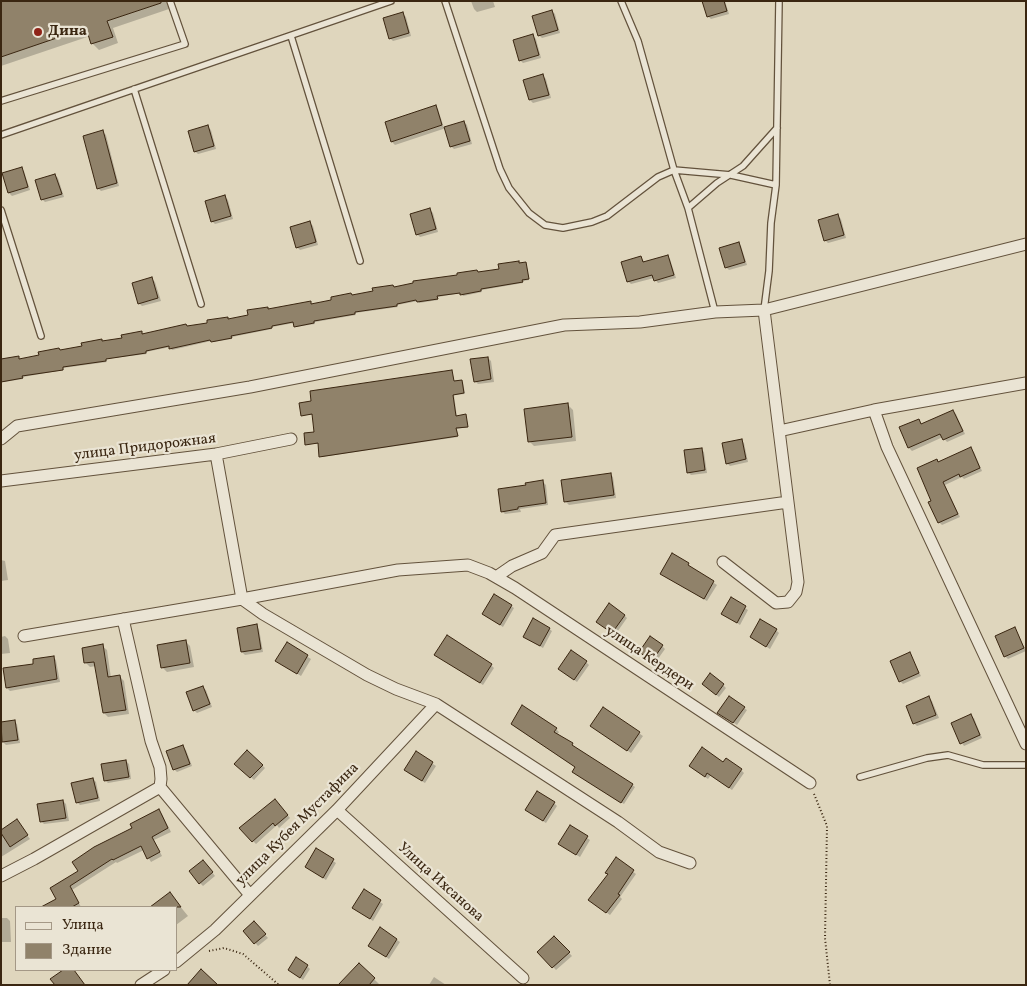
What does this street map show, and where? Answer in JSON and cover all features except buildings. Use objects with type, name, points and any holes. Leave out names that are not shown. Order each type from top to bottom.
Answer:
[{"type":"street","points":[[1,439],[17,426],[250,387],[564,325],[640,322],[715,312],[764,310],[1026,244]]},
{"type":"street","points":[[723,562],[776,603],[788,602],[796,592],[798,582],[764,310]]},
{"type":"street","points":[[780,431],[874,410],[1026,383]]},
{"type":"street","points":[[874,410],[887,447],[1026,744]]},
{"type":"street","name":"улица Придорожная","points":[[1,481],[216,454],[291,439]]},
{"type":"street","points":[[216,454],[242,599]]},
{"type":"street","points":[[496,577],[512,566],[542,553],[555,535],[788,502]]},
{"type":"street","name":"улица Кердери","points":[[242,599],[398,570],[468,565],[496,577],[515,588],[810,783]]},
{"type":"street","points":[[24,636],[242,599],[367,675],[396,689],[436,704],[618,822],[659,852],[690,863]]},
{"type":"street","points":[[124,619],[150,741],[160,767],[160,787],[250,895]]},
{"type":"street","name":"улица Кубея Мустафина","points":[[178,960],[215,930],[337,810],[436,704]]},
{"type":"street","points":[[1,876],[160,787]]},
{"type":"street","name":"Улица Ихсанова","points":[[337,810],[523,978]]},
{"type":"street","points":[[141,985],[162,971]]},
{"type":"lane","points":[[1,101],[185,44],[170,1]]},
{"type":"lane","points":[[1,135],[391,1]]},
{"type":"lane","points":[[445,1],[500,169],[510,188],[524,207],[545,225],[562,228],[592,222],[607,216],[658,177],[674,170],[731,175],[776,185]]},
{"type":"lane","points":[[620,1],[638,41],[674,170],[688,208],[715,312]]},
{"type":"lane","points":[[764,310],[776,185],[779,1]]},
{"type":"lane","points":[[291,36],[360,261]]},
{"type":"lane","points":[[134,89],[201,304]]},
{"type":"lane","points":[[688,208],[718,183],[731,175],[755,153],[777,128]]},
{"type":"lane","points":[[1,210],[41,336]]},
{"type":"lane","points":[[860,777],[926,758],[948,755],[983,765],[1026,765]]},
{"type":"path","points":[[810,783],[827,826],[825,938],[830,985]]},
{"type":"path","points":[[208,951],[224,948],[243,954],[279,985]]},
{"type":"place","name":"Дина","points":[[38,32]]}]
